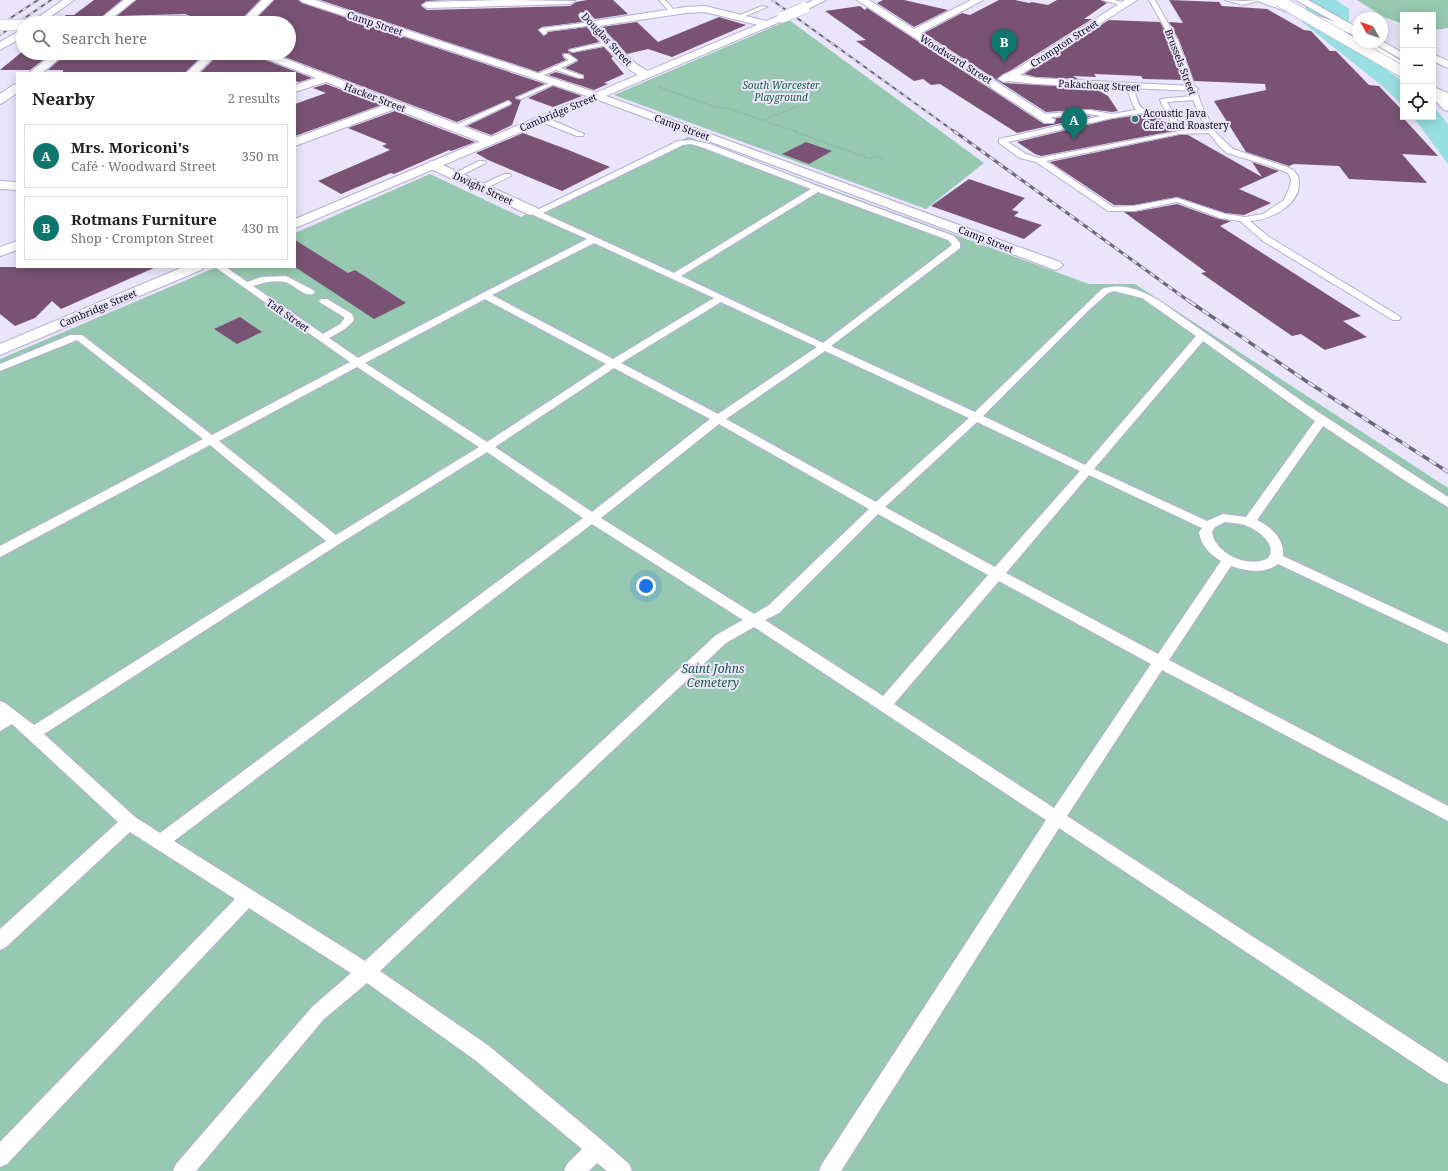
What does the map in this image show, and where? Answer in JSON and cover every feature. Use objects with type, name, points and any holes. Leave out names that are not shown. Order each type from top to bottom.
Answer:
[{"type":"main road","points":[[45,16],[68,0]]},
{"type":"main road","points":[[109,16],[130,0]]},
{"type":"main road","points":[[251,16],[268,0]]},
{"type":"main road","name":"Camp Street","points":[[305,0],[597,96],[1055,265]]},
{"type":"main road","points":[[427,5],[530,3],[570,0]]},
{"type":"main road","name":"Douglas Street","points":[[570,0],[634,68],[646,75]]},
{"type":"main road","name":"Cambridge Street","points":[[296,224],[821,0]]},
{"type":"main road","name":"Woodward Street","points":[[862,0],[994,83],[1046,118]]},
{"type":"main road","points":[[914,33],[978,0]]},
{"type":"main road","points":[[1263,0],[1352,34]]},
{"type":"main road","points":[[1278,0],[1400,70]]},
{"type":"main road","points":[[1301,0],[1352,33]]},
{"type":"main road","name":"Crompton Street","points":[[994,83],[1022,70],[1128,2]]},
{"type":"main road","points":[[592,24],[645,15],[706,9],[766,24]]},
{"type":"main road","points":[[0,25],[16,25]]},
{"type":"main road","points":[[0,47],[16,37]]},
{"type":"main road","points":[[1388,44],[1400,49]]},
{"type":"main road","points":[[1375,48],[1400,65]]},
{"type":"main road","points":[[1387,48],[1400,55]]},
{"type":"main road","points":[[1436,59],[1448,65]]},
{"type":"main road","points":[[36,72],[52,60]]},
{"type":"main road","points":[[193,72],[206,60]]},
{"type":"main road","name":"Hacker Street","points":[[279,60],[490,141]]},
{"type":"main road","points":[[1436,61],[1448,65]]},
{"type":"main road","name":"Pakachoag Street","points":[[1007,77],[1036,81],[1193,93]]},
{"type":"main road","points":[[296,89],[327,78]]},
{"type":"main road","points":[[0,100],[15,91]]},
{"type":"main road","points":[[1436,92],[1448,98]]},
{"type":"main road","points":[[1436,93],[1448,107]]},
{"type":"main road","points":[[296,142],[395,105]]},
{"type":"main road","name":"Dwight Street","points":[[434,165],[534,212]]},
{"type":"main road","points":[[0,185],[16,186]]},
{"type":"main road","points":[[0,252],[16,245]]},
{"type":"main road","name":"Cambridge Street","points":[[0,350],[194,268]]},
{"type":"lane","points":[[662,0],[673,12]]},
{"type":"lane","points":[[1105,0],[1128,2]]},
{"type":"lane","name":"Brussels Street","points":[[1152,0],[1169,27],[1181,55],[1193,93],[1211,131],[1222,146],[1231,152],[1247,158],[1282,167],[1294,176],[1294,182],[1289,200],[1268,215],[1244,221]]},
{"type":"lane","points":[[1228,0],[1243,3],[1258,0]]},
{"type":"lane","points":[[739,17],[764,7]]},
{"type":"lane","points":[[544,33],[542,30],[592,24]]},
{"type":"lane","points":[[572,50],[610,43]]},
{"type":"lane","points":[[537,76],[574,60],[566,55]]},
{"type":"lane","points":[[555,68],[581,77]]},
{"type":"lane","points":[[519,98],[556,82]]},
{"type":"lane","points":[[1129,87],[1137,107],[1142,111]]},
{"type":"lane","points":[[1192,131],[1175,123],[1163,100],[1193,93]]},
{"type":"lane","points":[[455,127],[508,103]]},
{"type":"lane","points":[[1168,112],[1142,111],[1112,116],[1002,141],[1023,156],[1039,160],[1111,209],[1124,211],[1177,200],[1224,217],[1244,221],[1266,239],[1396,318]]},
{"type":"lane","points":[[1046,118],[1089,112],[1112,116]]},
{"type":"lane","points":[[542,119],[580,134]]},
{"type":"lane","points":[[1039,160],[1192,131],[1211,131]]},
{"type":"lane","points":[[160,842],[592,518],[718,419],[824,347],[957,246],[951,238],[817,189],[707,146],[691,142],[681,142],[534,212]]},
{"type":"lane","points":[[455,175],[482,163]]},
{"type":"lane","points":[[480,187],[507,176]]},
{"type":"lane","points":[[673,277],[817,189]]},
{"type":"lane","points":[[534,212],[1208,526]]},
{"type":"lane","points":[[0,552],[484,295],[592,240]]},
{"type":"lane","name":"Taft Street","points":[[221,268],[357,362],[592,518],[754,620],[1448,1074]]},
{"type":"lane","points":[[245,285],[262,280],[286,279],[310,292]]},
{"type":"lane","points":[[182,1171],[318,1014],[366,972],[721,639],[774,609],[877,508],[976,417],[1105,291],[1113,288],[1125,290],[1145,296],[1160,305],[1377,459],[1448,503]]},
{"type":"lane","points":[[484,295],[718,419],[997,574],[1160,662],[1448,814]]},
{"type":"lane","points":[[33,733],[335,541],[487,447],[613,364],[721,298]]},
{"type":"lane","points":[[322,338],[343,326],[349,320],[349,316],[324,301]]},
{"type":"lane","points":[[0,368],[73,337],[79,336],[211,440],[335,541]]},
{"type":"lane","points":[[884,705],[1202,336]]},
{"type":"lane","points":[[1249,522],[1321,420]]},
{"type":"lane","points":[[1223,518],[1239,519],[1249,522],[1268,533],[1275,541],[1278,554],[1270,564],[1257,567],[1239,565],[1228,560],[1211,547],[1206,537],[1206,529],[1208,526],[1223,518]]},
{"type":"lane","points":[[1276,558],[1448,639]]},
{"type":"lane","points":[[829,1171],[1057,818],[1228,560]]},
{"type":"lane","points":[[0,725],[6,711],[33,733],[129,822],[366,972],[482,1053],[622,1171]]},
{"type":"lane","points":[[0,941],[129,822]]},
{"type":"lane","points":[[0,1157],[248,897]]},
{"type":"lane","points":[[574,1171],[597,1149]]},
{"type":"path","points":[[658,86],[715,107],[727,108],[763,120],[870,159],[874,156],[883,159]]},
{"type":"path","points":[[763,120],[799,106]]},
{"type":"green space","points":[[1357,0],[1448,0],[1448,28],[1436,30],[1436,12],[1400,12],[1400,23],[1388,18],[1388,12],[1376,12]]},
{"type":"green space","name":"South Worcester Playground","points":[[789,20],[984,163],[926,209],[614,95]]},
{"type":"green space","name":"Saint Johns Cemetery","points":[[688,137],[1089,284],[1135,284],[1448,488],[1448,1171],[0,1171],[0,359],[215,268],[296,268],[296,233],[430,174],[521,217]]},
{"type":"shaded area","points":[[1300,0],[1336,0],[1349,9],[1349,42],[1352,44],[1352,48],[1357,48],[1400,80],[1400,103],[1381,85],[1302,22],[1306,7]]},
{"type":"shaded area","points":[[1436,110],[1448,124],[1448,164],[1415,120],[1436,120]]},
{"type":"building","points":[[94,0],[122,0],[103,16],[65,16],[74,15]]},
{"type":"building","points":[[136,0],[260,0],[245,16],[190,16],[185,14],[117,16]]},
{"type":"building","points":[[274,0],[298,0],[302,3],[545,84],[515,97],[516,99],[521,100],[512,125],[491,135],[467,126],[511,105],[512,103],[509,100],[457,122],[293,60],[296,60],[296,16],[259,16]]},
{"type":"building","points":[[320,0],[446,0],[426,1],[421,6],[427,10],[570,6],[576,2],[587,0],[613,0],[628,14],[595,19],[588,12],[581,12],[578,15],[582,22],[542,27],[538,30],[544,36],[548,32],[587,27],[599,42],[569,49],[568,51],[572,53],[604,47],[613,57],[611,58],[624,74],[604,83],[608,84],[594,90],[548,75],[556,72],[579,79],[584,79],[584,75],[565,68],[578,61],[569,53],[562,54],[566,60],[538,72]]},
{"type":"building","points":[[883,0],[904,0],[948,10],[914,27],[877,3]]},
{"type":"building","points":[[999,0],[1015,0],[1048,5],[1057,0],[1101,0],[1107,3],[1084,19],[1092,19],[997,79],[1004,83],[1094,88],[1108,96],[1118,111],[1112,112],[1089,109],[1046,112],[924,33],[962,13],[970,15]]},
{"type":"building","points":[[1169,0],[1219,2],[1222,6],[1267,9],[1304,30],[1311,31],[1330,51],[1336,51],[1369,85],[1379,86],[1400,108],[1400,120],[1405,120],[1438,156],[1402,154],[1427,183],[1349,179],[1339,166],[1294,164],[1289,166],[1246,152],[1214,101],[1266,90],[1265,84],[1194,81],[1179,40],[1169,22],[1183,23]]},
{"type":"building","points":[[860,6],[865,10],[867,8],[1044,124],[1054,124],[1056,120],[1055,118],[1093,116],[1017,133],[940,84],[931,85],[923,79],[914,81],[856,41],[866,40],[825,11]]},
{"type":"building","points":[[719,17],[746,25],[672,57],[648,49],[627,54],[602,27],[637,22],[658,42]]},
{"type":"building","points":[[1109,20],[1160,22],[1171,42],[1184,80],[1143,79],[1141,76],[1094,74],[1096,77],[1073,76],[1078,79],[1036,77],[1024,74]]},
{"type":"building","points":[[16,57],[16,60],[43,60],[30,70],[0,70]]},
{"type":"building","points":[[59,60],[198,60],[186,72],[63,72],[63,70],[48,70]]},
{"type":"building","points":[[213,60],[265,60],[312,78],[299,82],[296,81],[296,72],[201,72]]},
{"type":"building","points":[[326,84],[381,105],[296,136],[296,104],[326,93],[313,88]]},
{"type":"building","points":[[553,86],[582,96],[553,107],[528,98]]},
{"type":"building","points":[[395,111],[475,142],[451,151],[449,150],[394,174],[391,173],[341,194],[318,181],[390,150],[382,146],[387,144],[348,128]]},
{"type":"building","points":[[1140,115],[1148,119],[1157,117],[1179,130],[1041,156],[1035,154],[1017,142],[1112,119]]},
{"type":"building","points":[[523,133],[610,167],[562,191],[488,160],[476,153]]},
{"type":"building","points":[[1179,135],[1188,135],[1262,177],[1252,162],[1279,171],[1239,189],[1271,203],[1244,215],[1225,213],[1177,197],[1134,205],[1114,205],[1050,162]]},
{"type":"building","points":[[806,142],[832,151],[809,164],[782,154]]},
{"type":"building","points":[[969,179],[1025,198],[1012,210],[1019,212],[1014,216],[1042,225],[1024,239],[931,206]]},
{"type":"building","points":[[1177,204],[1219,219],[1231,221],[1220,226],[1361,316],[1343,321],[1367,337],[1325,350],[1301,334],[1292,336],[1201,273],[1206,272],[1124,212],[1134,212]]},
{"type":"building","points":[[296,241],[348,273],[355,270],[406,303],[374,319],[296,268]]},
{"type":"building","points":[[0,267],[154,268],[61,309],[52,301],[35,318],[15,326],[0,314]]},
{"type":"building","points":[[240,317],[262,332],[237,344],[214,329]]},
{"type":"railway","points":[[0,25],[38,0]]},
{"type":"railway","points":[[28,16],[51,0]]},
{"type":"railway","points":[[772,0],[955,132]]},
{"type":"railway","points":[[0,35],[16,24]]},
{"type":"railway","points":[[954,131],[1190,302]]},
{"type":"railway","points":[[1189,301],[1306,381],[1448,472]]},
{"type":"place","name":"Rotmans Furniture","points":[[1004,62]]},
{"type":"place","name":"Acoustic Java Café and Roastery","points":[[1135,119]]},
{"type":"place","name":"Mrs. Moriconi's","points":[[1074,140]]}]
